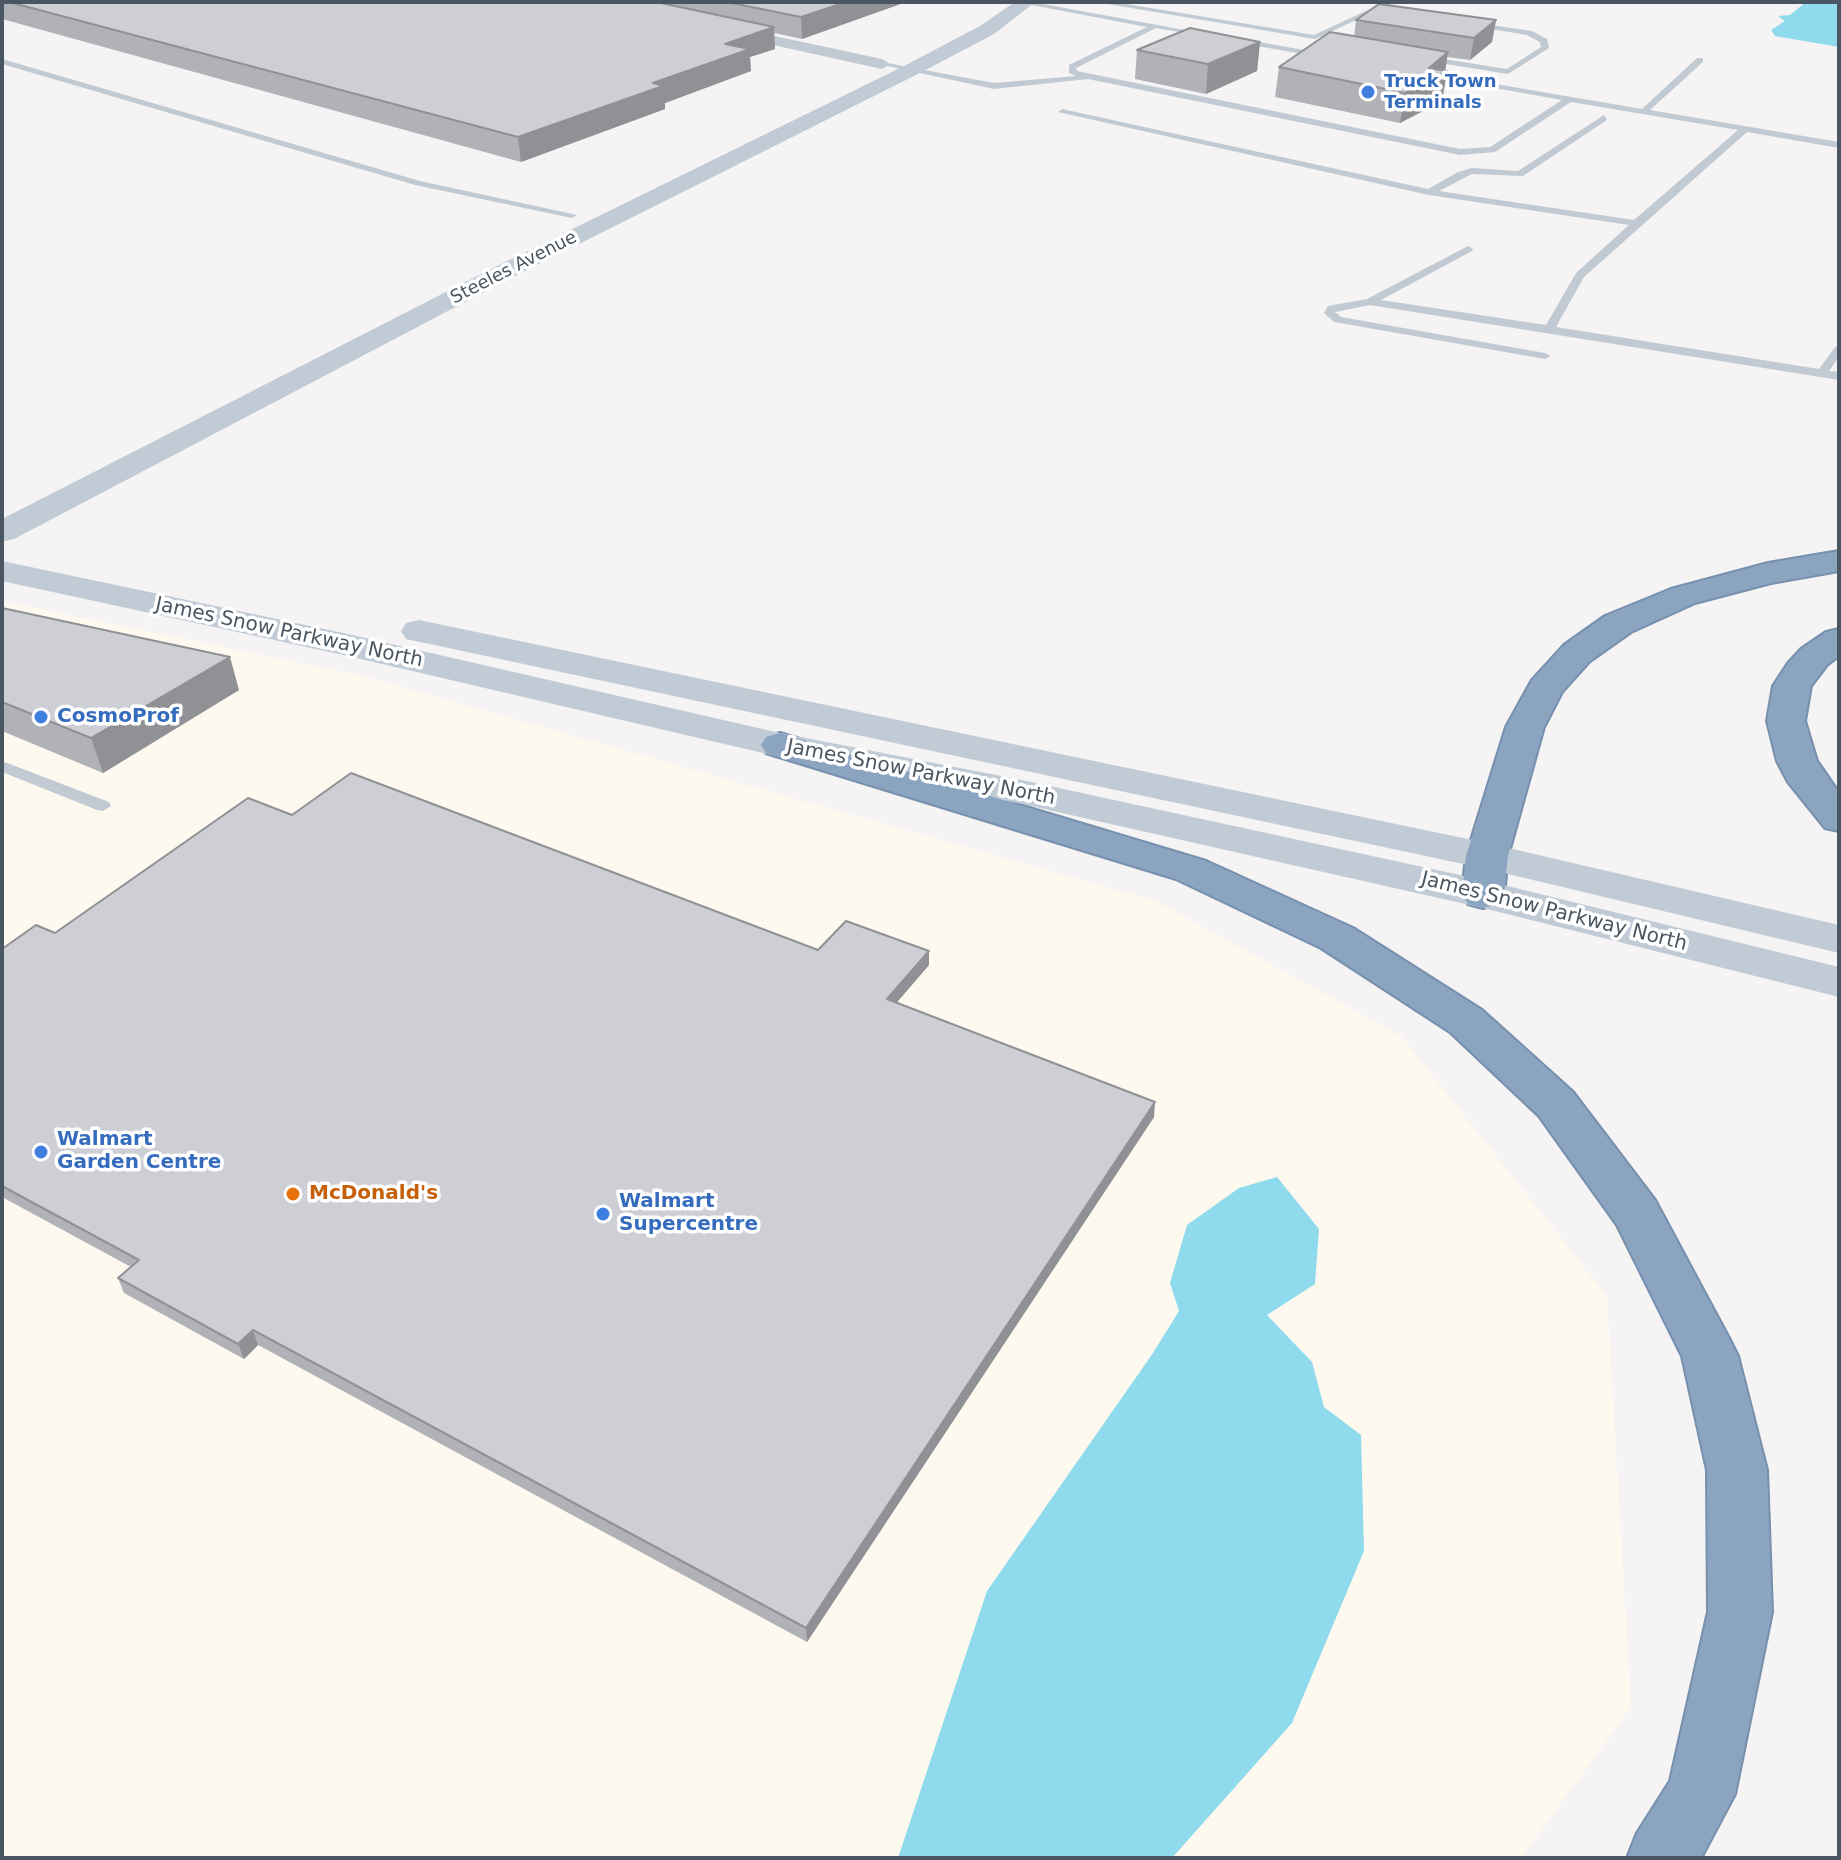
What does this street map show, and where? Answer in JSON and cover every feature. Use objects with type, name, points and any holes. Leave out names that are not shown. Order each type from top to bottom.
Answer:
[{"type":"highway","points":[[1485,875],[1525,727],[1545,688],[1577,653],[1618,624],[1683,596],[1768,573],[1839,561]]},
{"type":"highway","points":[[1839,640],[1814,657],[1801,671],[1792,686],[1786,721],[1797,761],[1808,782],[1839,819]]},
{"type":"highway","points":[[780,745],[1191,870],[1324,932],[1466,1021],[1556,1104],[1637,1214],[1710,1356],[1737,1470],[1740,1612],[1701,1794],[1662,1858]]},
{"type":"main road","name":"Steeles Avenue","points":[[170,414],[961,25],[1025,2]]},
{"type":"main road","name":"Steeles Avenue","points":[[2,532],[496,276],[911,70],[987,30],[1025,2]]},
{"type":"main road","name":"James Snow Parkway North","points":[[2,541],[1485,875],[1839,982]]},
{"type":"main road","name":"James Snow Parkway North","points":[[2,571],[348,645],[780,745],[1022,792],[1839,939]]},
{"type":"street","points":[[718,29],[882,64]]},
{"type":"lane","points":[[1025,2],[1214,36]]},
{"type":"lane","points":[[1100,2],[1325,41]]},
{"type":"lane","points":[[1315,37],[1380,7],[1393,6]]},
{"type":"lane","points":[[1414,56],[1508,72],[1545,48],[1544,41],[1529,33],[1469,23]]},
{"type":"lane","points":[[1155,26],[1072,67],[1073,73],[1460,152],[1492,150],[1570,99]]},
{"type":"lane","points":[[1229,39],[1338,58]]},
{"type":"lane","points":[[1643,112],[1700,60]]},
{"type":"lane","points":[[2,61],[418,183],[572,215]]},
{"type":"lane","points":[[882,64],[994,86],[1015,87],[1090,78]]},
{"type":"lane","points":[[1415,72],[1839,145]]},
{"type":"lane","points":[[1062,112],[1429,192],[1636,223]]},
{"type":"lane","points":[[1429,192],[1472,171],[1520,174],[1604,118]]},
{"type":"lane","points":[[1549,329],[1580,275],[1745,129]]},
{"type":"lane","points":[[1370,302],[1468,249]]},
{"type":"lane","points":[[1545,356],[1338,320],[1329,313],[1332,308],[1370,302],[1839,376]]},
{"type":"lane","points":[[1822,373],[1839,349]]},
{"type":"lane","points":[[2,766],[103,806]]},
{"type":"shaded area","points":[[2,601],[363,676],[1156,901],[1401,1036],[1607,1296],[1631,1707],[1521,1858],[2,1858]]},
{"type":"water","points":[[1806,2],[1839,2],[1839,47],[1775,36],[1771,30],[1785,21],[1778,16],[1790,15]]},
{"type":"water","points":[[1277,1177],[1319,1229],[1315,1284],[1267,1315],[1312,1362],[1324,1407],[1361,1435],[1364,1551],[1292,1723],[1172,1858],[898,1858],[987,1591],[1179,1311],[1170,1283],[1187,1225],[1239,1188]]},
{"type":"building","points":[[9,2],[656,2],[774,27],[725,44],[750,49],[653,83],[663,86],[518,137]]},
{"type":"building","points":[[727,2],[846,2],[801,17]]},
{"type":"building","points":[[1379,4],[1496,20],[1474,38],[1356,20]]},
{"type":"building","points":[[1190,28],[1260,42],[1208,64],[1137,50]]},
{"type":"building","points":[[1330,32],[1448,52],[1429,68],[1447,71],[1405,93],[1279,67]]},
{"type":"building","points":[[2,608],[230,657],[91,738],[2,702]]},
{"type":"building","name":"Walmart Supercentre","points":[[351,773],[818,950],[846,921],[929,951],[887,999],[1155,1102],[806,1628],[253,1330],[238,1344],[118,1278],[139,1260],[2,1186],[2,949],[36,925],[55,933],[248,798],[292,815]]},
{"type":"place","name":"Truck Town Terminals","points":[[1368,92]]},
{"type":"place","name":"CosmoProf","points":[[41,717]]},
{"type":"place","name":"Walmart Garden Centre","points":[[41,1152]]},
{"type":"place","name":"McDonald's","points":[[293,1194]]},
{"type":"place","name":"Walmart Supercentre","points":[[603,1214]]}]
